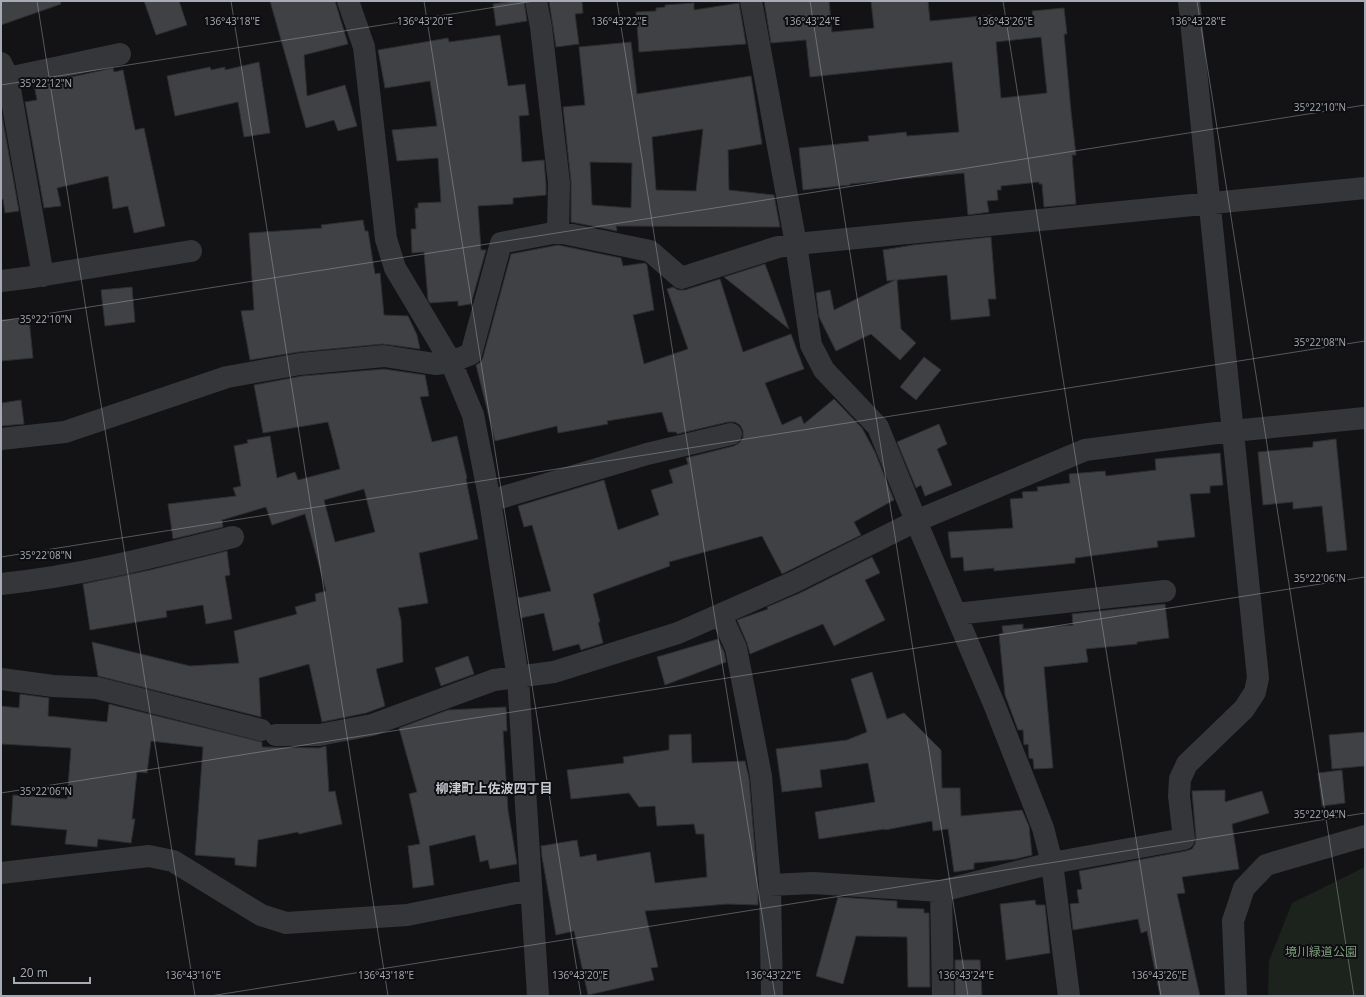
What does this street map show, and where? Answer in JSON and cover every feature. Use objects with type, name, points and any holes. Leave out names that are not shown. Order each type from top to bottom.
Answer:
[{"type":"street","points":[[348,1],[364,47],[386,239],[395,268],[451,362],[473,415],[490,501],[518,678],[538,996]]},
{"type":"street","points":[[536,1],[541,27],[558,183],[558,232]]},
{"type":"street","points":[[750,1],[796,244],[811,345],[824,370],[878,427],[916,521],[994,704],[1043,828],[1052,863],[1068,996]]},
{"type":"street","points":[[770,885],[813,883],[941,891],[1052,863],[1184,839],[1180,779],[1187,764],[1244,709],[1255,692],[1258,678],[1189,1]]},
{"type":"street","points":[[43,276],[4,70],[120,54]]},
{"type":"street","points":[[1,439],[65,432],[227,378],[300,364],[384,356],[434,364],[451,362],[471,354],[501,243],[558,232],[650,251],[681,278],[778,247],[796,244],[1365,188]]},
{"type":"street","points":[[1,280],[43,276],[191,251]]},
{"type":"street","points":[[1,679],[53,686],[97,688],[268,733],[319,735],[372,725],[494,680],[554,672],[678,633],[794,582],[916,521],[1085,450],[1232,431],[1365,418]]},
{"type":"street","points":[[490,501],[647,454],[731,434]]},
{"type":"street","points":[[1,584],[32,581],[132,562],[233,537]]},
{"type":"street","points":[[956,614],[1165,591]]},
{"type":"street","points":[[720,615],[736,648],[761,776],[770,885],[772,996]]},
{"type":"street","points":[[1236,996],[1233,921],[1244,888],[1266,865],[1365,836]]},
{"type":"street","points":[[1,873],[149,856],[173,861],[261,915],[286,923],[407,915],[532,890]]},
{"type":"street","points":[[941,891],[943,996]]},
{"type":"green space","name":"境川緑道公園","points":[[1365,867],[1365,996],[1268,996],[1269,961],[1292,903]]},
{"type":"building","points":[[1,1],[60,1],[61,4],[1,25]]},
{"type":"building","points":[[144,1],[179,1],[187,25],[156,35]]},
{"type":"building","points":[[270,1],[335,1],[348,44],[304,55],[307,96],[345,85],[357,126],[338,131],[334,120],[306,128]]},
{"type":"building","points":[[524,1],[527,21],[496,26],[493,4]]},
{"type":"building","points":[[549,1],[582,1],[583,13],[575,14],[579,44],[556,47]]},
{"type":"building","points":[[764,1],[829,1],[832,32],[874,28],[871,1],[928,1],[930,21],[992,15],[993,21],[1033,18],[1032,11],[1064,8],[1067,34],[1064,34],[1076,155],[1072,155],[1076,204],[1044,207],[1042,184],[1039,184],[1039,182],[1001,186],[1001,190],[997,190],[998,200],[987,201],[989,212],[968,215],[964,173],[803,190],[799,148],[869,141],[868,136],[906,132],[907,136],[959,132],[952,62],[810,77],[806,40],[771,43]],"holes":[[[1041,37],[1047,93],[1001,98],[996,42]]]},
{"type":"building","points":[[694,3],[694,10],[739,3],[746,44],[639,52],[636,12],[656,11],[656,8],[665,7],[665,5]]},
{"type":"building","points":[[500,35],[508,86],[525,84],[529,115],[519,116],[522,162],[544,160],[546,195],[513,198],[513,204],[478,206],[481,250],[486,250],[471,304],[458,306],[458,301],[430,303],[428,300],[424,252],[412,253],[411,229],[416,229],[415,208],[418,208],[418,203],[441,202],[438,158],[397,161],[392,130],[437,126],[430,81],[385,88],[378,50],[448,38],[449,42]]},
{"type":"building","points":[[631,42],[637,94],[751,76],[762,144],[728,150],[729,190],[774,195],[780,227],[616,226],[617,231],[571,222],[571,182],[563,107],[585,105],[579,47]],"holes":[[[703,129],[696,191],[656,190],[652,137]],[[590,162],[632,163],[631,208],[592,205]]]},
{"type":"building","points":[[259,62],[270,133],[244,137],[238,102],[175,116],[167,76],[210,67],[211,70],[225,67],[225,70]]},
{"type":"building","points":[[113,68],[114,72],[123,70],[135,130],[144,128],[165,226],[134,233],[128,206],[113,209],[108,176],[57,188],[61,206],[44,208],[25,102],[37,100],[34,85]]},
{"type":"building","points":[[1,110],[19,211],[5,213],[3,199],[1,200]]},
{"type":"building","points":[[363,220],[365,231],[368,231],[375,274],[380,273],[384,315],[408,316],[417,335],[420,349],[383,344],[299,352],[250,360],[241,311],[254,310],[249,233],[322,228],[321,225]]},
{"type":"building","points":[[991,237],[996,299],[988,299],[990,316],[951,320],[947,275],[897,280],[901,329],[916,343],[900,360],[871,334],[836,351],[819,317],[816,293],[830,290],[834,310],[895,280],[887,281],[883,250],[913,245]]},
{"type":"building","points":[[558,245],[621,258],[623,266],[645,263],[647,265],[654,310],[633,315],[644,364],[688,349],[667,289],[673,287],[678,290],[685,290],[720,279],[743,352],[791,334],[804,369],[765,383],[782,425],[801,416],[804,424],[834,399],[862,428],[875,452],[894,500],[854,522],[861,535],[782,574],[762,536],[669,562],[670,566],[593,594],[600,622],[598,622],[603,643],[581,650],[579,644],[553,651],[544,613],[521,618],[518,598],[551,591],[532,525],[524,527],[518,506],[604,480],[618,530],[659,515],[651,490],[673,483],[669,470],[688,464],[686,458],[734,446],[743,438],[743,431],[740,425],[735,422],[728,422],[677,434],[676,432],[668,432],[662,412],[607,421],[608,424],[558,433],[557,426],[495,441],[476,365],[481,362],[483,357],[511,254]]},
{"type":"building","points":[[765,264],[789,329],[724,277]]},
{"type":"building","points":[[132,287],[135,322],[105,326],[101,290]]},
{"type":"building","points":[[29,318],[33,358],[1,361],[1,320]]},
{"type":"building","points":[[924,357],[941,370],[916,400],[900,387]]},
{"type":"building","points":[[384,369],[425,375],[429,396],[420,397],[432,442],[457,436],[467,478],[478,539],[419,553],[428,603],[398,608],[401,620],[403,662],[376,669],[385,706],[366,713],[322,722],[309,664],[259,678],[261,717],[98,676],[92,642],[190,666],[239,663],[234,631],[297,614],[295,607],[316,601],[315,594],[326,591],[305,514],[272,525],[266,507],[222,520],[223,527],[173,539],[168,504],[236,496],[233,488],[241,486],[234,446],[248,443],[247,440],[270,436],[277,478],[295,472],[298,480],[340,469],[328,422],[263,433],[254,385],[302,376]],"holes":[[[364,489],[375,532],[335,542],[324,500]]]},
{"type":"building","points":[[21,400],[24,424],[1,426],[2,403]]},
{"type":"building","points":[[939,424],[947,444],[937,449],[952,485],[925,496],[921,485],[916,488],[897,442]]},
{"type":"building","points":[[1336,439],[1347,550],[1327,552],[1322,506],[1293,509],[1293,502],[1263,505],[1258,452],[1313,447],[1313,442]]},
{"type":"building","points":[[1220,453],[1223,485],[1210,486],[1210,493],[1190,494],[1195,537],[1157,541],[1158,547],[1075,558],[1075,563],[994,571],[994,568],[964,571],[963,557],[951,558],[948,532],[1013,528],[1010,499],[1023,498],[1022,492],[1038,491],[1037,487],[1070,483],[1069,474],[1105,471],[1106,476],[1156,470],[1155,459]]},
{"type":"building","points":[[227,551],[230,575],[225,576],[232,619],[206,624],[203,605],[166,611],[167,617],[90,630],[83,584],[150,570]]},
{"type":"building","points":[[872,557],[880,573],[865,580],[885,620],[834,646],[823,624],[750,654],[737,620],[768,609],[767,607],[800,593]]},
{"type":"building","points":[[1165,604],[1169,638],[1137,642],[1137,644],[1086,649],[1088,662],[1044,667],[1053,768],[1034,769],[1033,759],[1029,758],[1028,744],[1024,745],[1023,730],[1018,730],[1005,695],[999,634],[1003,633],[1002,626],[1023,624],[1023,629],[1073,625],[1072,614]]},
{"type":"building","points":[[718,639],[724,652],[726,662],[665,685],[657,657]]},
{"type":"building","points":[[468,656],[474,674],[441,686],[435,668]]},
{"type":"building","points":[[872,672],[887,719],[904,713],[941,750],[942,788],[960,788],[961,816],[1022,810],[1029,826],[1032,855],[1016,859],[974,863],[974,869],[954,872],[948,829],[933,831],[932,821],[885,830],[819,839],[815,812],[875,802],[868,763],[820,770],[822,787],[782,792],[776,749],[847,740],[867,732],[851,679]]},
{"type":"building","points":[[20,694],[49,698],[48,716],[107,722],[109,704],[262,742],[262,747],[319,748],[326,746],[329,792],[335,791],[342,824],[299,834],[298,832],[258,840],[256,867],[235,865],[235,858],[195,855],[203,747],[151,741],[147,773],[137,772],[132,819],[135,819],[131,843],[98,839],[97,847],[65,844],[67,830],[11,825],[13,795],[67,799],[71,748],[1,744],[1,706],[19,708]]},
{"type":"building","points":[[506,707],[507,731],[503,731],[508,810],[517,864],[490,869],[488,860],[480,862],[475,835],[429,846],[434,885],[413,888],[408,846],[420,844],[409,794],[417,792],[399,728],[448,710]]},
{"type":"building","points":[[1365,732],[1365,766],[1332,769],[1329,735]]},
{"type":"building","points":[[691,734],[692,763],[745,761],[749,778],[758,886],[758,905],[727,904],[645,911],[658,967],[651,968],[654,980],[588,995],[574,931],[556,935],[541,846],[577,840],[580,857],[596,854],[597,861],[650,852],[655,883],[707,877],[704,834],[696,834],[694,824],[657,826],[655,806],[639,807],[629,793],[571,799],[567,770],[624,763],[623,757],[669,750],[669,735]]},
{"type":"building","points":[[1342,770],[1345,803],[1322,806],[1318,773]]},
{"type":"building","points":[[1225,790],[1225,802],[1262,791],[1269,813],[1232,824],[1239,869],[1182,877],[1185,893],[1177,894],[1200,996],[1160,996],[1147,931],[1141,933],[1138,919],[1073,930],[1070,904],[1079,903],[1077,890],[1082,889],[1079,871],[1192,849],[1196,838],[1192,791]]},
{"type":"building","points":[[838,897],[897,901],[897,908],[924,909],[924,913],[929,913],[930,987],[908,987],[907,937],[856,936],[843,984],[816,976]]},
{"type":"building","points":[[1035,900],[1036,905],[1045,905],[1050,953],[1006,960],[1000,904]]},
{"type":"building","points":[[955,960],[980,960],[982,996],[955,996]]},
{"type":"district","name":"柳津町上佐波四丁目","points":[[494,788]]}]
